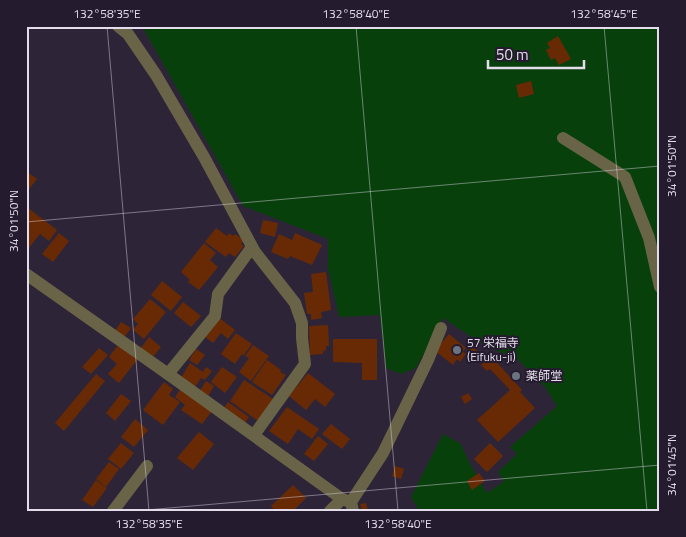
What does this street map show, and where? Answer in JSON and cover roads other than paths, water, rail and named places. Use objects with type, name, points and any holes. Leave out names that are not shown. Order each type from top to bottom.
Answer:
[{"type":"street","points":[[118,26],[128,34],[156,75],[204,157],[252,247],[296,303],[300,314],[305,364],[254,434]]},
{"type":"street","points":[[562,138],[625,177],[649,238],[660,287]]},
{"type":"street","points":[[168,374],[215,316],[218,294],[252,247]]},
{"type":"street","points":[[26,274],[254,434],[348,504]]},
{"type":"street","points":[[330,511],[348,504],[383,453],[428,360],[441,328]]},
{"type":"street","points":[[113,511],[147,466]]},
{"type":"place","name":"57 栄福寺 (Eifuku-ji)","points":[[457,350]]},
{"type":"place","name":"薬師堂","points":[[516,376]]}]
